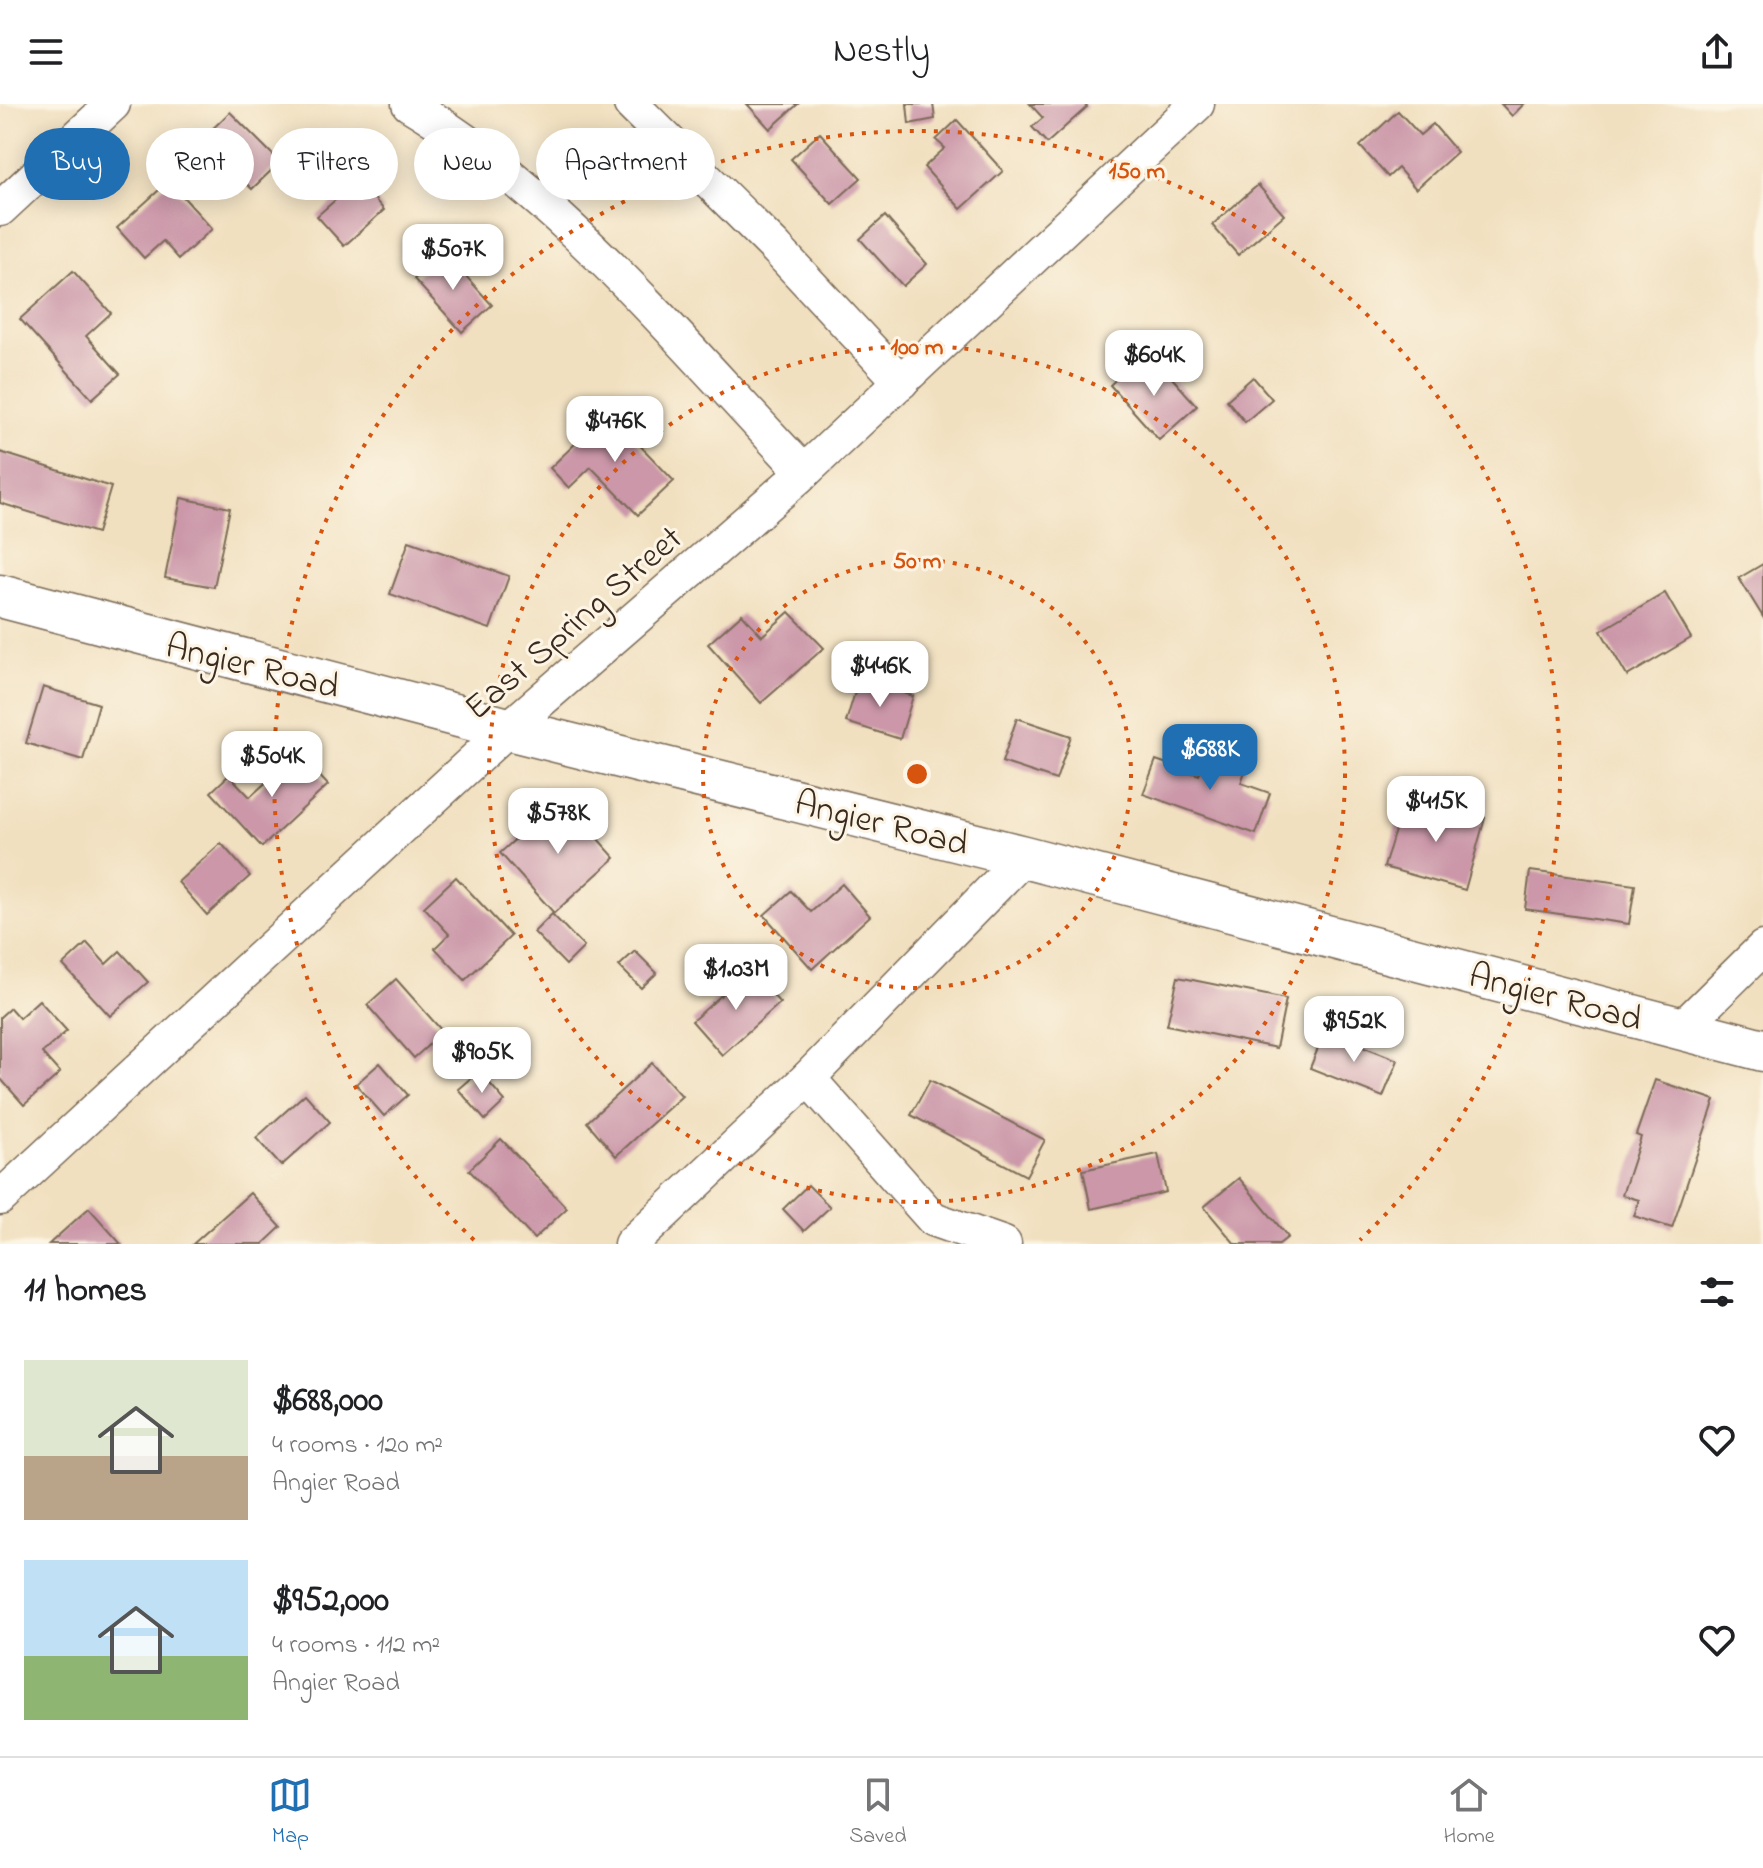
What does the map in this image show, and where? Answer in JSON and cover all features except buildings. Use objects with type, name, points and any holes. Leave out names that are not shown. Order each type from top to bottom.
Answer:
[{"type":"street","points":[[0,209],[113,104]]},
{"type":"street","points":[[409,104],[441,123],[542,203],[638,294],[804,472]]},
{"type":"street","points":[[631,104],[766,237],[901,382]]},
{"type":"street","name":"East Spring Street","points":[[0,1198],[508,729],[804,472],[1197,104]]},
{"type":"street","name":"Angier Road","points":[[0,596],[508,729],[1024,857],[1763,1050]]},
{"type":"street","points":[[631,1244],[808,1078],[1024,857]]},
{"type":"street","points":[[1682,1028],[1763,948]]},
{"type":"street","points":[[808,1078],[933,1219],[1004,1244]]}]
